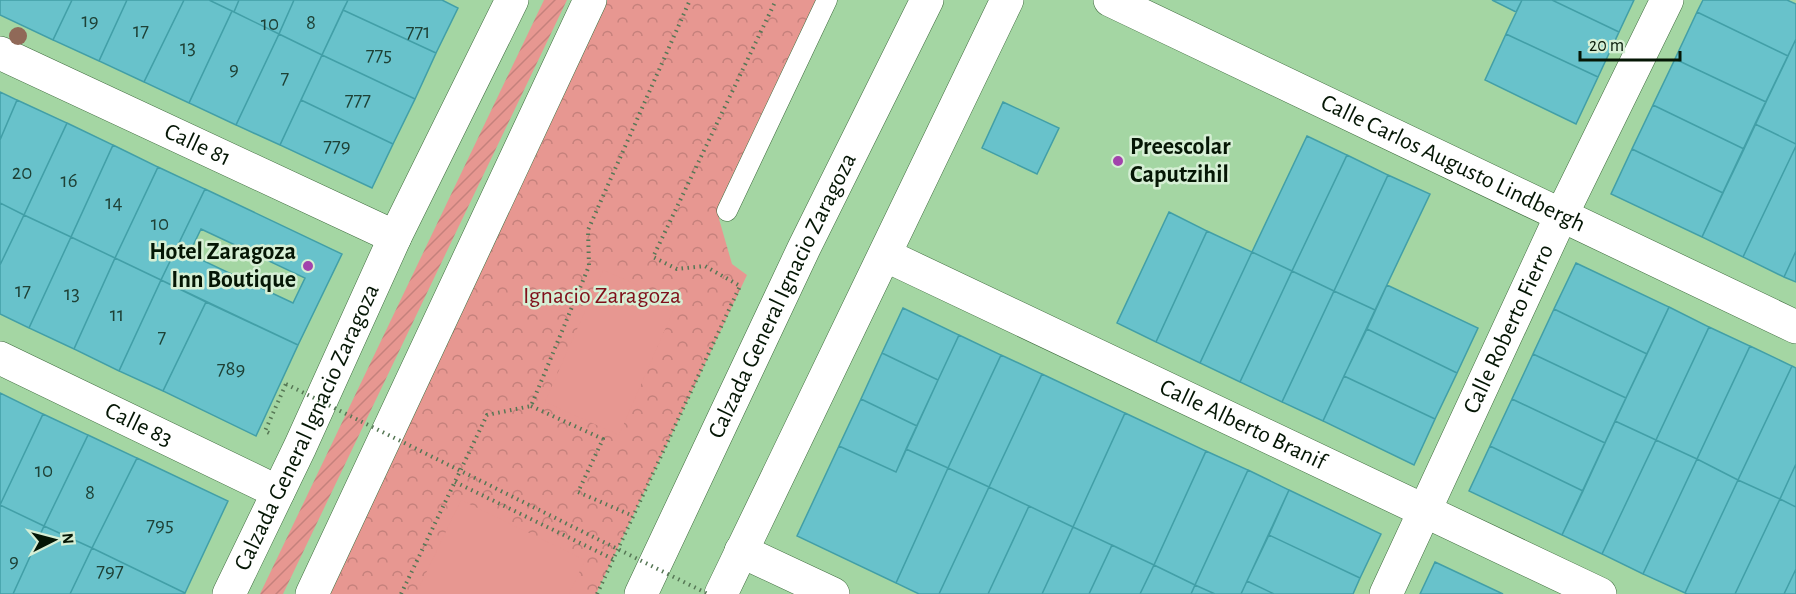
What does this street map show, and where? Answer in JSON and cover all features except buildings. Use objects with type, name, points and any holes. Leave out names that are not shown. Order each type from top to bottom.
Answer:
[{"type":"street","name":"Calzada General Ignacio Zaragoza","points":[[229,594],[395,237],[512,0]]},
{"type":"street","points":[[312,594],[590,0]]},
{"type":"street","name":"Calzada General Ignacio Zaragoza","points":[[641,594],[804,248],[927,0]]},
{"type":"street","points":[[721,594],[1007,0]]},
{"type":"street","name":"Calle Carlos Augusto Lindbergh","points":[[1110,0],[1796,327]]},
{"type":"street","name":"Calle Roberto Fierro","points":[[1386,594],[1561,216],[1667,0]]},
{"type":"street","name":"Calle 81","points":[[0,53],[395,237]]},
{"type":"street","name":"Calle Alberto Branif","points":[[885,255],[1600,594]]},
{"type":"street","name":"Calle 83","points":[[0,358],[278,492]]},
{"type":"street","points":[[741,551],[833,594]]},
{"type":"lane","points":[[727,211],[827,0]]},
{"type":"path","points":[[531,406],[589,266],[588,230],[690,0]]},
{"type":"path","points":[[597,594],[740,286],[705,266],[677,269],[652,257],[776,0]]},
{"type":"path","points":[[265,431],[286,384],[708,594]]},
{"type":"path","points":[[401,594],[487,416],[531,406],[603,439],[578,492],[633,516]]},
{"type":"path","points":[[455,482],[614,559]]},
{"type":"green space","points":[[544,0],[567,0],[283,594],[260,594]]},
{"type":"green space","name":"Ignacio Zaragoza","points":[[602,0],[825,0],[719,219],[732,264],[747,275],[596,594],[329,594]]},
{"type":"green space","points":[[603,270],[677,302],[619,435],[545,402]]},
{"type":"green space","points":[[461,500],[585,560],[569,594],[416,594]]},
{"type":"place","name":"Preescolar Caputzihil","points":[[1118,161]]},
{"type":"place","name":"Hotel Zaragoza Inn Boutique","points":[[308,266]]}]
